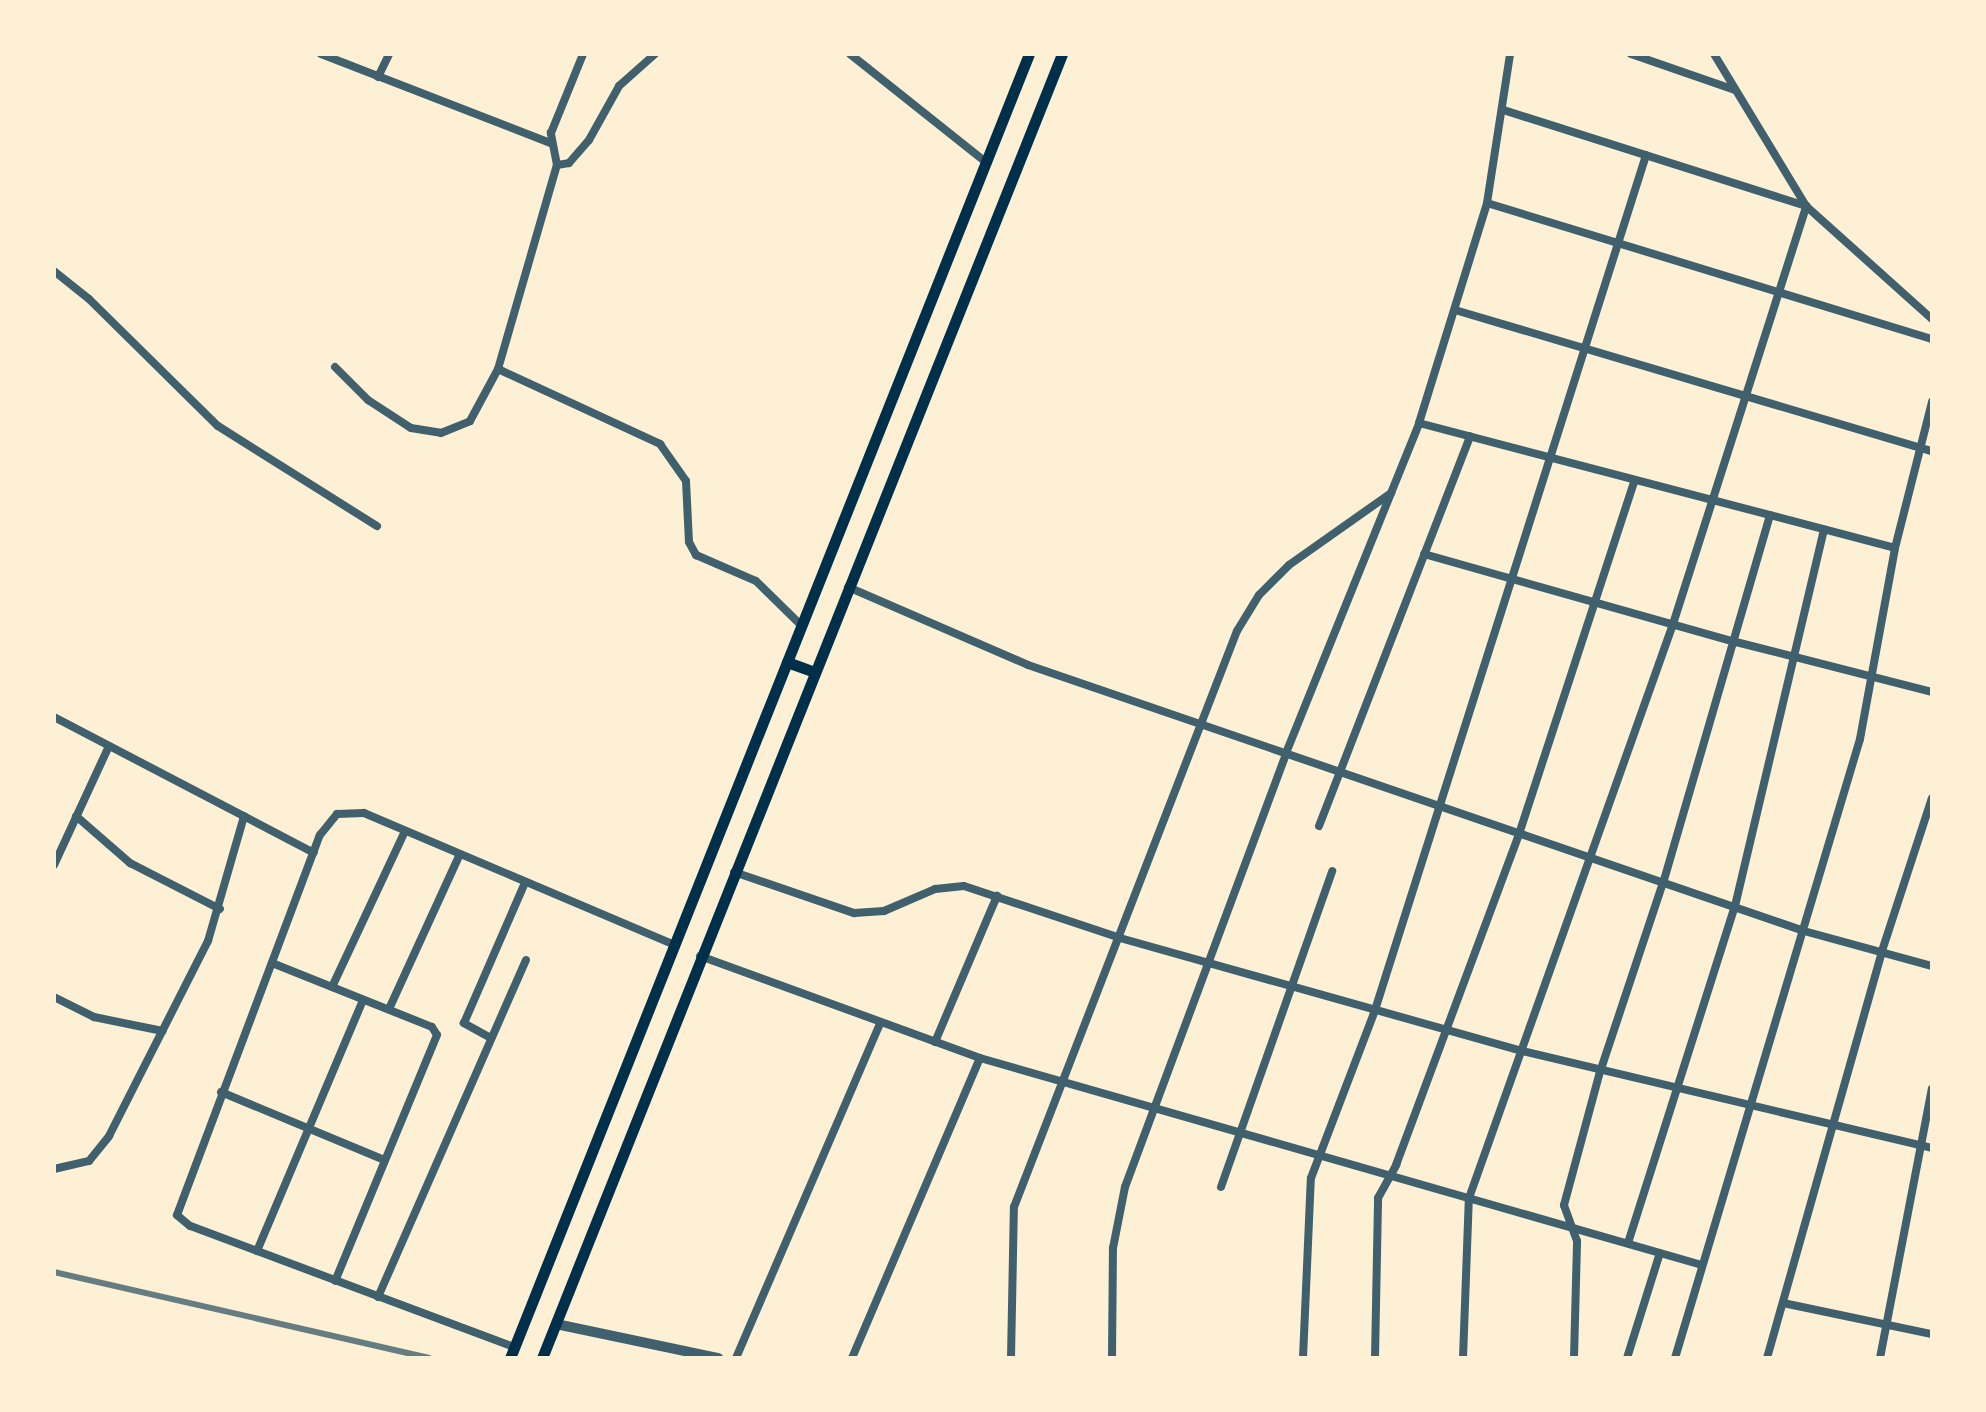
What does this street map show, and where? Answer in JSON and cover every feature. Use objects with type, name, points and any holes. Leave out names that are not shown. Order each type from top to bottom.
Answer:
[{"type":"main road","points":[[512,1352],[1029,54]]},
{"type":"main road","points":[[542,1358],[1062,54]]},
{"type":"main road","points":[[787,662],[814,672]]},
{"type":"street","points":[[321,54],[550,143]]},
{"type":"street","points":[[378,77],[389,54]]},
{"type":"street","points":[[335,367],[389,415],[431,434],[451,431],[470,421],[498,369],[557,165],[550,143],[583,54]]},
{"type":"street","points":[[557,165],[569,163],[596,130],[619,86],[655,54]]},
{"type":"street","points":[[850,54],[986,162]]},
{"type":"street","points":[[1112,1358],[1115,1227],[1154,1111],[1286,753],[1419,423],[1487,203],[1504,110],[1510,54]]},
{"type":"street","points":[[1631,54],[1735,90]]},
{"type":"street","points":[[1714,54],[1806,206],[1932,319]]},
{"type":"street","points":[[1504,110],[1806,206]]},
{"type":"street","points":[[1303,1358],[1309,1190],[1320,1153],[1375,1010],[1442,806],[1646,155]]},
{"type":"street","points":[[1487,203],[1932,339]]},
{"type":"street","points":[[1463,1358],[1469,1198],[1673,624],[1742,395],[1806,206]]},
{"type":"street","points":[[54,271],[89,299],[218,426],[377,526]]},
{"type":"street","points":[[1455,310],[1932,451]]},
{"type":"street","points":[[498,369],[660,444],[686,481],[689,542],[696,555],[756,581],[802,626]]},
{"type":"street","points":[[1675,1358],[1748,1107],[1804,931],[1874,677],[1895,548],[1932,402]]},
{"type":"street","points":[[1419,423],[1895,548]]},
{"type":"street","points":[[1319,826],[1470,436]]},
{"type":"street","points":[[1375,1358],[1378,1198],[1447,1030],[1520,831],[1598,603],[1635,480]]},
{"type":"street","points":[[1011,1358],[1012,1216],[1237,631],[1259,595],[1289,565],[1392,492]]},
{"type":"street","points":[[1574,1358],[1577,1241],[1564,1205],[1600,1072],[1664,880],[1770,515]]},
{"type":"street","points":[[1628,1243],[1735,906],[1824,530]]},
{"type":"street","points":[[1424,554],[1732,641],[1932,692]]},
{"type":"street","points":[[848,587],[1028,665],[1664,880],[1804,931],[1932,966]]},
{"type":"street","points":[[54,717],[314,853]]},
{"type":"street","points":[[54,865],[109,746]]},
{"type":"street","points":[[1767,1358],[1831,1123],[1881,954],[1932,798]]},
{"type":"street","points":[[512,1352],[190,1226],[177,1215],[221,1092],[324,827],[337,814],[355,811],[675,945]]},
{"type":"street","points":[[76,816],[130,863],[220,909]]},
{"type":"street","points":[[54,1169],[79,1165],[103,1146],[163,1031],[220,909],[244,816]]},
{"type":"street","points":[[332,987],[405,831]]},
{"type":"street","points":[[389,1009],[459,856]]},
{"type":"street","points":[[1221,1187],[1332,871]]},
{"type":"street","points":[[734,872],[854,913],[899,907],[944,886],[997,896],[1120,938],[1522,1051],[1676,1091],[1831,1123],[1932,1148]]},
{"type":"street","points":[[489,1037],[464,1023],[525,883]]},
{"type":"street","points":[[935,1042],[997,896]]},
{"type":"street","points":[[700,956],[980,1058],[1154,1111],[1320,1153],[1702,1265]]},
{"type":"street","points":[[378,1297],[489,1037],[495,1034],[526,960]]},
{"type":"street","points":[[272,963],[432,1027],[437,1040],[335,1281]]},
{"type":"street","points":[[54,997],[94,1017],[163,1031]]},
{"type":"street","points":[[257,1251],[363,1000]]},
{"type":"street","points":[[736,1358],[880,1023]]},
{"type":"street","points":[[852,1358],[980,1058]]},
{"type":"street","points":[[1880,1358],[1932,1089]]},
{"type":"street","points":[[221,1092],[384,1160]]},
{"type":"street","points":[[1627,1358],[1660,1253]]},
{"type":"street","points":[[1783,1303],[1932,1334]]},
{"type":"street","points":[[556,1324],[684,1355],[718,1358]]},
{"type":"railway","points":[[54,1272],[429,1358]]}]
